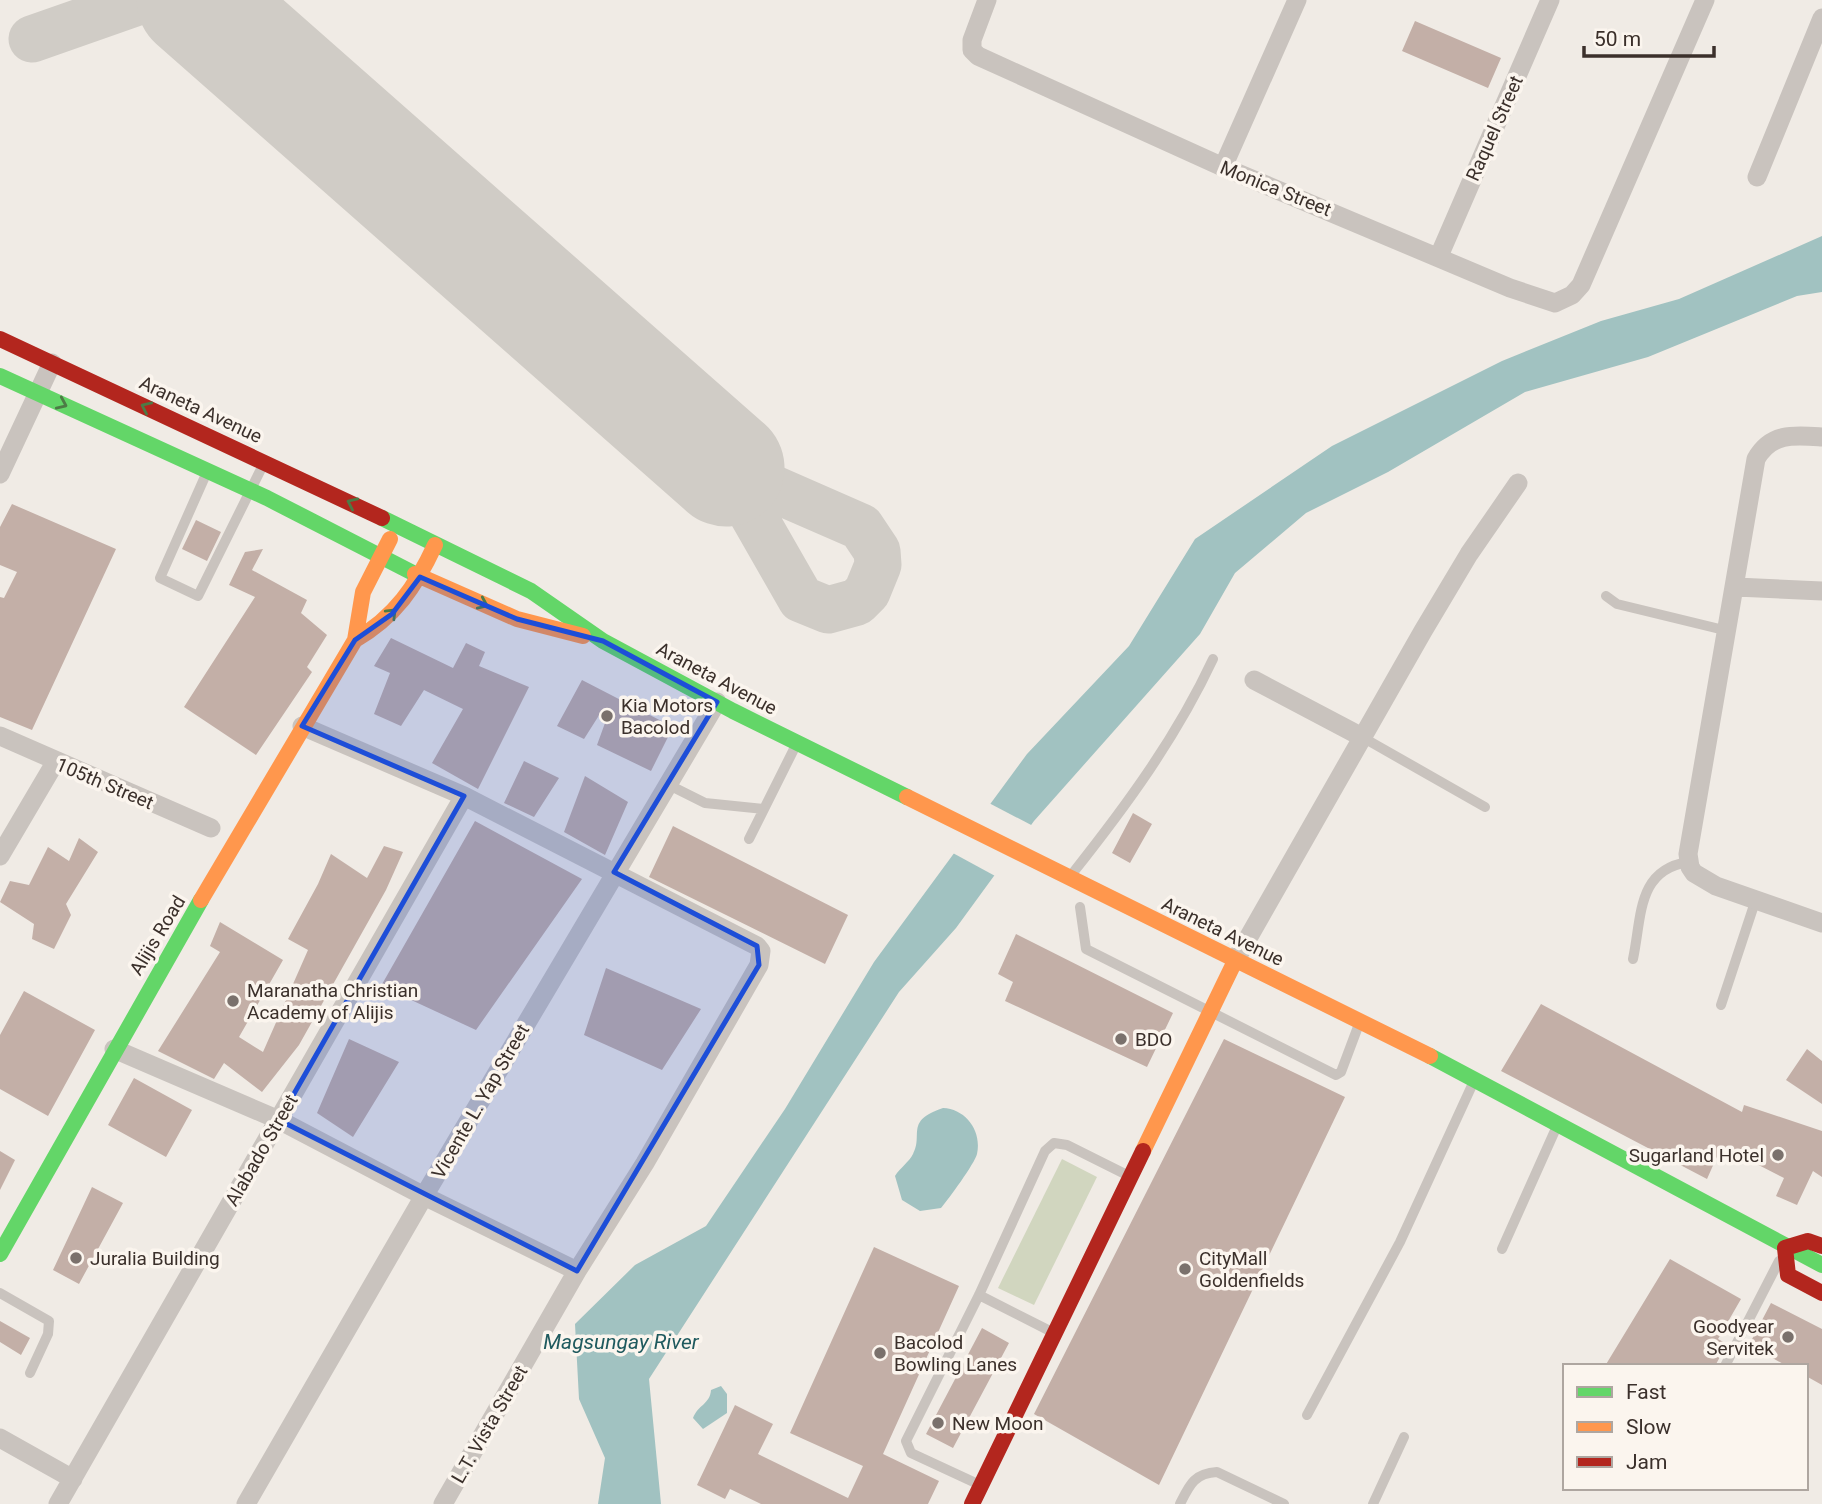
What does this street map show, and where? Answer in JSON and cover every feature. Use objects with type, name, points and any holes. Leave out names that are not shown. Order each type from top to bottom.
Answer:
[{"type":"main road","name":"Araneta Avenue","points":[[0,339],[265,461],[531,591],[603,641],[717,702],[1475,1078],[1786,1248],[1822,1265]]},
{"type":"main road","name":"Araneta Avenue","points":[[0,376],[248,489],[420,577],[517,619],[603,641]]},
{"type":"main road","name":"Alijis Road","points":[[0,1254],[114,1049],[355,640],[363,592],[397,525]]},
{"type":"main road","name":"Alijis Road","points":[[355,640],[392,614],[420,577],[435,545]]},
{"type":"main road","points":[[972,1504],[1235,961]]},
{"type":"main road","points":[[1822,1246],[1808,1241],[1786,1248],[1788,1275],[1822,1293]]},
{"type":"street","name":"Monica Street","points":[[988,0],[972,40],[972,50],[978,55],[1223,167],[1510,288],[1555,303],[1572,295],[1581,285],[1705,0]]},
{"type":"street","points":[[1223,167],[1297,0]]},
{"type":"street","name":"Raquel Street","points":[[1438,256],[1550,0]]},
{"type":"street","points":[[1757,177],[1822,18]]},
{"type":"street","points":[[0,474],[36,392],[52,363]]},
{"type":"street","points":[[1822,437],[1789,435],[1771,440],[1762,448],[1756,459],[1688,862],[1694,873],[1708,881],[1822,923]]},
{"type":"street","points":[[1235,961],[1469,554],[1518,483]]},
{"type":"street","points":[[1736,587],[1822,591]]},
{"type":"street","points":[[1254,680],[1362,737]]},
{"type":"street","name":"Vicente L. Yap Street","points":[[246,1504],[614,872],[717,702]]},
{"type":"street","points":[[302,726],[464,796],[614,872]]},
{"type":"street","name":"105th Street","points":[[0,736],[211,828]]},
{"type":"street","points":[[0,856],[56,761]]},
{"type":"street","name":"Alabado Street","points":[[58,1504],[464,796]]},
{"type":"street","name":"L.T. Vista Street","points":[[443,1504],[577,1271],[645,1163],[759,965],[761,957],[757,946],[614,872]]},
{"type":"street","points":[[114,1049],[278,1120],[577,1271]]},
{"type":"street","points":[[0,1438],[73,1479]]},
{"type":"lane","points":[[208,470],[160,578],[198,596],[248,489],[265,461]]},
{"type":"lane","points":[[1606,596],[1617,604],[1728,631]]},
{"type":"lane","points":[[1070,877],[1133,796],[1191,705],[1213,659]]},
{"type":"lane","points":[[1362,737],[1485,807]]},
{"type":"lane","points":[[749,839],[797,743]]},
{"type":"lane","points":[[669,785],[705,803],[764,809]]},
{"type":"lane","points":[[1633,959],[1649,883],[1668,865],[1688,862]]},
{"type":"lane","points":[[1721,1005],[1756,898]]},
{"type":"lane","points":[[1080,907],[1086,949],[1336,1075],[1341,1072],[1360,1021]]},
{"type":"lane","points":[[1307,1415],[1400,1242],[1475,1078]]},
{"type":"lane","points":[[1502,1249],[1559,1123]]},
{"type":"lane","points":[[981,1485],[911,1453],[905,1441],[979,1295],[1045,1152],[1054,1143],[1067,1145],[1130,1176]]},
{"type":"lane","points":[[1726,1364],[1786,1248]]},
{"type":"lane","points":[[0,1293],[49,1321],[48,1334],[30,1373]]},
{"type":"lane","points":[[979,1295],[1054,1333]]},
{"type":"lane","points":[[1373,1504],[1404,1437]]},
{"type":"lane","points":[[1180,1504],[1192,1480],[1217,1472],[1284,1504]]},
{"type":"highlighted area","points":[[420,577],[517,619],[603,641],[717,702],[614,872],[757,946],[759,965],[577,1271],[279,1120],[464,796],[302,726],[355,640],[392,614]]},
{"type":"green space","points":[[1062,1159],[1097,1177],[1034,1305],[998,1288]]},
{"type":"water","name":"Magsungay River","points":[[1822,236],[1822,292],[1797,296],[1648,357],[1525,392],[1388,472],[1306,513],[1235,573],[1200,634],[1034,821],[956,928],[899,992],[649,1379],[661,1504],[598,1504],[605,1458],[579,1399],[575,1324],[635,1265],[706,1226],[785,1109],[874,962],[1027,754],[1129,646],[1195,539],[1332,446],[1502,361],[1601,321],[1679,299]]},
{"type":"water","points":[[943,1108],[959,1112],[971,1123],[977,1137],[977,1154],[967,1173],[941,1208],[920,1211],[902,1200],[895,1176],[913,1154],[919,1123],[931,1113]]},
{"type":"water","points":[[721,1386],[727,1394],[727,1413],[703,1429],[693,1418],[711,1390]]},
{"type":"pier","points":[[987,802],[1035,827],[997,877],[951,852]]},
{"type":"building","points":[[1415,21],[1501,58],[1488,88],[1402,51]]},
{"type":"building","points":[[12,504],[116,549],[32,730],[0,717],[0,597],[4,598],[17,572],[0,565],[0,527]]},
{"type":"building","points":[[196,520],[221,532],[207,561],[182,549]]},
{"type":"building","points":[[263,549],[252,570],[307,600],[301,613],[327,635],[307,667],[312,672],[256,755],[184,707],[255,597],[229,585],[245,552]]},
{"type":"building","points":[[391,638],[453,668],[466,643],[485,652],[479,666],[529,687],[478,789],[432,763],[463,709],[424,690],[401,726],[374,714],[390,673],[374,666]]},
{"type":"building","name":"Kia Motors Bacolod","points":[[582,680],[673,727],[651,771],[597,745],[609,712],[603,709],[584,739],[557,726]]},
{"type":"building","points":[[524,761],[559,778],[534,817],[504,803]]},
{"type":"building","points":[[585,776],[628,802],[605,855],[564,832]]},
{"type":"building","points":[[1133,813],[1152,824],[1130,863],[1112,853]]},
{"type":"building","points":[[475,821],[582,879],[476,1030],[381,986]]},
{"type":"building","points":[[673,826],[848,915],[825,964],[649,877]]},
{"type":"building","points":[[79,838],[98,852],[66,904],[71,915],[54,949],[32,939],[34,924],[0,902],[10,881],[29,885],[48,847],[69,861]]},
{"type":"building","points":[[384,846],[403,852],[386,890],[299,1045],[262,1092],[224,1063],[214,1079],[158,1051],[220,952],[210,946],[220,922],[283,960],[239,1037],[263,1052],[308,950],[288,939],[331,854],[367,878]]},
{"type":"building","points":[[1016,934],[1173,1013],[1147,1067],[1005,1001],[1013,982],[998,974]]},
{"type":"building","points":[[606,968],[701,1009],[662,1070],[584,1035]]},
{"type":"building","points":[[24,991],[95,1030],[48,1116],[0,1089],[0,1035]]},
{"type":"building","points":[[1541,1004],[1742,1112],[1744,1105],[1822,1131],[1822,1177],[1813,1171],[1797,1205],[1776,1196],[1784,1178],[1743,1157],[1719,1152],[1707,1179],[1501,1071]]},
{"type":"building","points":[[349,1039],[399,1062],[353,1137],[317,1113]]},
{"type":"building","name":"CityMall Goldenfields","points":[[1224,1039],[1345,1097],[1159,1485],[1034,1414]]},
{"type":"building","points":[[1807,1049],[1822,1061],[1822,1104],[1786,1080]]},
{"type":"building","points":[[134,1078],[192,1110],[166,1157],[108,1125]]},
{"type":"building","points":[[0,1151],[15,1160],[0,1190]]},
{"type":"building","points":[[92,1187],[123,1203],[79,1284],[53,1270]]},
{"type":"building","points":[[874,1247],[959,1286],[883,1454],[939,1481],[928,1504],[761,1504],[730,1489],[725,1499],[697,1485],[735,1405],[773,1424],[758,1454],[848,1498],[863,1466],[790,1433]]},
{"type":"building","points":[[1670,1259],[1741,1299],[1718,1339],[1727,1344],[1716,1364],[1606,1364]]},
{"type":"building","name":"Goodyear Servitek","points":[[1771,1303],[1822,1329],[1822,1385],[1808,1377],[1808,1364],[1783,1364],[1749,1345]]},
{"type":"building","points":[[0,1321],[30,1338],[21,1355],[0,1342]]},
{"type":"building","points":[[982,1328],[1009,1343],[953,1448],[926,1434]]},
{"type":"taxiway","points":[[32,39],[143,0]]},
{"type":"taxiway","points":[[726,468],[861,527],[877,551],[878,565],[867,592],[857,602],[828,610],[801,599],[726,468]]},
{"type":"runway","points":[[195,0],[726,468]]},
{"type":"traffic: fast","points":[[0,376],[267,498],[415,574]]},
{"type":"traffic: fast","points":[[382,518],[531,591],[603,641],[733,711],[907,797]]},
{"type":"traffic: fast","points":[[0,1254],[201,900]]},
{"type":"traffic: fast","points":[[1430,1056],[1822,1265]]},
{"type":"traffic: slow","points":[[355,640],[363,592],[390,539]]},
{"type":"traffic: slow","points":[[201,900],[355,640],[393,611],[412,587],[435,545]]},
{"type":"traffic: slow","points":[[415,574],[517,619],[583,636]]},
{"type":"traffic: slow","points":[[907,797],[1430,1056]]},
{"type":"traffic: slow","points":[[1143,1151],[1235,961]]},
{"type":"traffic: jam","points":[[0,339],[382,518]]},
{"type":"traffic: jam","points":[[972,1504],[1143,1151]]},
{"type":"traffic: jam","points":[[1822,1246],[1808,1241],[1785,1248],[1788,1275],[1822,1293]]},
{"type":"place","name":"Kia Motors Bacolod","points":[[607,716]]},
{"type":"place","name":"Maranatha Christian Academy of Alijis","points":[[233,1001]]},
{"type":"place","name":"BDO","points":[[1121,1039]]},
{"type":"place","name":"Sugarland Hotel","points":[[1778,1155]]},
{"type":"place","name":"Juralia Building","points":[[76,1258]]},
{"type":"place","name":"CityMall Goldenfields","points":[[1185,1269]]},
{"type":"place","name":"Goodyear Servitek","points":[[1788,1337]]},
{"type":"place","name":"Bacolod Bowling Lanes","points":[[880,1353]]},
{"type":"place","name":"New Moon","points":[[938,1423]]}]
